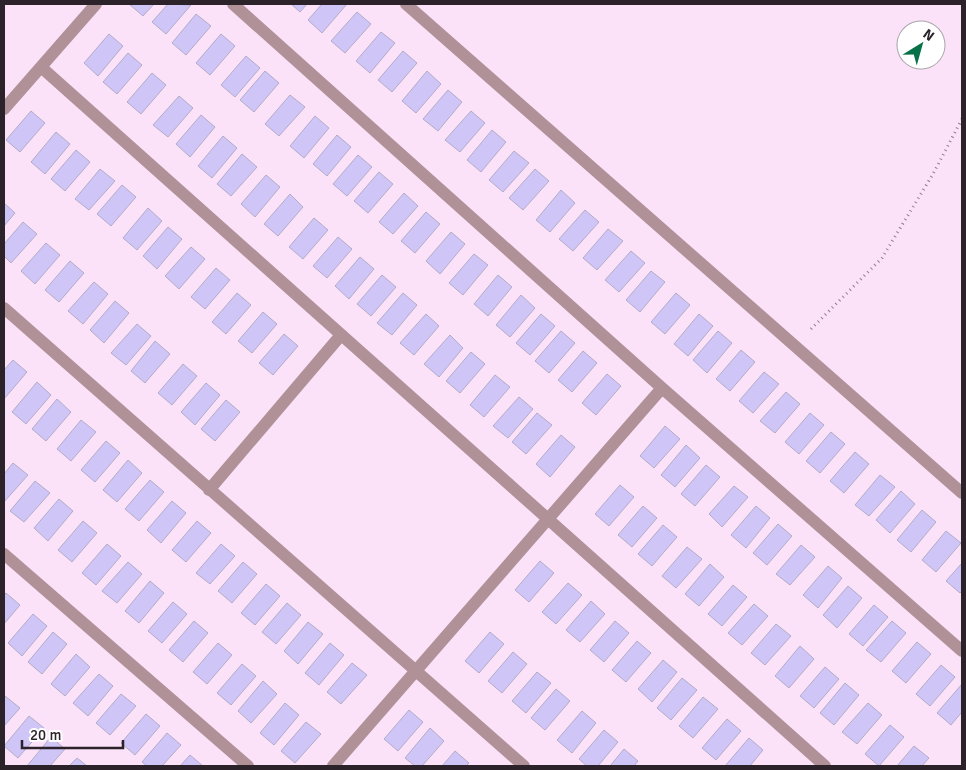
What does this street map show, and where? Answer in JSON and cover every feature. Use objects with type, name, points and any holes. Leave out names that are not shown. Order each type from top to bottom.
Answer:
[{"type":"street","points":[[4,109],[96,4]]},
{"type":"street","points":[[233,4],[662,388],[962,651]]},
{"type":"street","points":[[406,4],[962,493]]},
{"type":"street","points":[[41,67],[825,766]]},
{"type":"street","points":[[4,308],[415,672],[524,766]]},
{"type":"street","points":[[209,490],[341,335]]},
{"type":"street","points":[[333,766],[662,388]]},
{"type":"street","points":[[4,554],[248,766]]},
{"type":"path","points":[[794,346],[882,258],[933,174],[962,118]]},
{"type":"building","points":[[129,4],[154,4],[143,16]]},
{"type":"building","points":[[168,4],[191,5],[166,34],[152,22]]},
{"type":"building","points":[[291,4],[307,4],[300,12]]},
{"type":"building","points":[[322,4],[347,4],[322,33],[308,20]]},
{"type":"building","points":[[357,12],[371,24],[345,53],[331,41]]},
{"type":"building","points":[[196,14],[211,26],[186,55],[172,43]]},
{"type":"building","points":[[381,32],[395,43],[370,73],[356,61]]},
{"type":"building","points":[[109,34],[123,46],[98,76],[84,63]]},
{"type":"building","points":[[221,34],[235,46],[210,75],[196,63]]},
{"type":"building","points":[[403,51],[417,63],[392,92],[378,80]]},
{"type":"building","points":[[128,53],[142,65],[117,94],[103,82]]},
{"type":"building","points":[[246,56],[260,68],[235,97],[221,85]]},
{"type":"building","points":[[265,71],[279,83],[254,112],[240,100]]},
{"type":"building","points":[[427,71],[441,84],[416,113],[402,101]]},
{"type":"building","points":[[152,73],[166,85],[141,114],[127,102]]},
{"type":"building","points":[[448,90],[462,102],[438,131],[423,119]]},
{"type":"building","points":[[290,95],[305,107],[279,136],[265,124]]},
{"type":"building","points":[[179,96],[193,108],[168,137],[153,125]]},
{"type":"building","points":[[31,111],[45,123],[20,152],[6,140]]},
{"type":"building","points":[[471,111],[485,123],[460,152],[445,140]]},
{"type":"building","points":[[201,115],[215,127],[190,157],[176,144]]},
{"type":"building","points":[[315,116],[329,128],[304,158],[290,146]]},
{"type":"building","points":[[492,130],[506,142],[481,172],[467,160]]},
{"type":"building","points":[[56,132],[70,144],[45,174],[31,162]]},
{"type":"building","points":[[337,135],[351,147],[327,176],[313,164]]},
{"type":"building","points":[[223,136],[237,148],[212,178],[198,166]]},
{"type":"building","points":[[76,150],[90,162],[65,191],[51,179]]},
{"type":"building","points":[[514,151],[529,163],[503,192],[489,180]]},
{"type":"building","points":[[242,154],[257,167],[231,196],[217,184]]},
{"type":"building","points":[[358,155],[372,167],[347,196],[333,184]]},
{"type":"building","points":[[100,169],[115,181],[89,210],[75,199]]},
{"type":"building","points":[[535,169],[549,181],[523,210],[509,198]]},
{"type":"building","points":[[379,172],[393,184],[368,213],[354,201]]},
{"type":"building","points":[[266,175],[280,187],[255,217],[241,204]]},
{"type":"building","points":[[122,185],[136,197],[111,226],[97,214]]},
{"type":"building","points":[[561,190],[575,203],[550,232],[536,220]]},
{"type":"building","points":[[404,193],[418,206],[393,234],[379,222]]},
{"type":"building","points":[[290,194],[303,207],[278,236],[264,224]]},
{"type":"building","points":[[4,203],[15,213],[4,226]]},
{"type":"building","points":[[148,208],[162,221],[137,250],[123,238]]},
{"type":"building","points":[[585,210],[599,222],[573,251],[559,239]]},
{"type":"building","points":[[426,212],[440,224],[415,253],[401,241]]},
{"type":"building","points":[[314,218],[328,230],[303,259],[289,247]]},
{"type":"building","points":[[23,222],[37,234],[11,263],[4,256],[4,244]]},
{"type":"building","points":[[168,227],[182,239],[157,269],[143,256]]},
{"type":"building","points":[[608,229],[623,241],[597,270],[583,258]]},
{"type":"building","points":[[451,232],[465,244],[440,274],[426,261]]},
{"type":"building","points":[[338,237],[352,249],[327,278],[313,266]]},
{"type":"building","points":[[46,243],[60,255],[35,284],[21,271]]},
{"type":"building","points":[[191,247],[205,259],[179,289],[165,276]]},
{"type":"building","points":[[631,251],[645,263],[619,292],[605,280]]},
{"type":"building","points":[[474,254],[488,265],[463,295],[449,283]]},
{"type":"building","points":[[360,257],[374,269],[349,299],[335,286]]},
{"type":"building","points":[[70,261],[84,273],[59,302],[45,290]]},
{"type":"building","points":[[216,268],[230,280],[205,309],[191,297]]},
{"type":"building","points":[[651,271],[665,282],[640,312],[626,300]]},
{"type":"building","points":[[382,275],[396,287],[371,316],[357,304]]},
{"type":"building","points":[[498,275],[512,287],[488,316],[474,304]]},
{"type":"building","points":[[94,282],[108,294],[83,324],[68,311]]},
{"type":"building","points":[[237,293],[251,305],[226,334],[212,322]]},
{"type":"building","points":[[403,293],[417,305],[392,335],[377,323]]},
{"type":"building","points":[[676,293],[690,305],[665,334],[651,322]]},
{"type":"building","points":[[521,295],[535,308],[510,337],[496,325]]},
{"type":"building","points":[[115,301],[129,313],[104,343],[90,330]]},
{"type":"building","points":[[263,312],[277,324],[252,353],[238,341]]},
{"type":"building","points":[[426,314],[439,326],[414,355],[400,343]]},
{"type":"building","points":[[541,314],[555,326],[530,355],[516,343]]},
{"type":"building","points":[[699,314],[713,326],[688,356],[674,344]]},
{"type":"building","points":[[137,324],[151,336],[126,365],[111,353]]},
{"type":"building","points":[[561,331],[575,343],[549,373],[535,361]]},
{"type":"building","points":[[718,331],[732,343],[707,373],[693,360]]},
{"type":"building","points":[[284,334],[298,346],[273,375],[259,363]]},
{"type":"building","points":[[450,335],[463,348],[439,377],[424,364]]},
{"type":"building","points":[[155,341],[170,354],[145,383],[131,371]]},
{"type":"building","points":[[741,350],[755,362],[730,391],[716,379]]},
{"type":"building","points":[[583,351],[597,363],[572,392],[558,380]]},
{"type":"building","points":[[471,352],[485,364],[460,393],[446,381]]},
{"type":"building","points":[[13,360],[27,372],[4,399],[4,370]]},
{"type":"building","points":[[183,364],[197,376],[172,405],[158,393]]},
{"type":"building","points":[[764,372],[779,384],[753,413],[739,401]]},
{"type":"building","points":[[607,374],[621,386],[596,415],[582,403]]},
{"type":"building","points":[[495,375],[510,387],[484,417],[470,405]]},
{"type":"building","points":[[37,382],[51,395],[26,424],[12,412]]},
{"type":"building","points":[[206,383],[220,395],[195,425],[181,412]]},
{"type":"building","points":[[786,392],[800,404],[775,433],[760,421]]},
{"type":"building","points":[[519,397],[533,409],[508,438],[493,426]]},
{"type":"building","points":[[57,399],[71,412],[46,441],[32,429]]},
{"type":"building","points":[[226,400],[240,412],[215,441],[201,429]]},
{"type":"building","points":[[537,413],[552,425],[526,454],[512,442]]},
{"type":"building","points":[[810,413],[824,425],[799,454],[785,442]]},
{"type":"building","points":[[81,420],[96,432],[71,461],[57,449]]},
{"type":"building","points":[[665,426],[680,439],[654,468],[640,456]]},
{"type":"building","points":[[831,432],[845,444],[820,473],[806,461]]},
{"type":"building","points":[[561,435],[575,447],[550,477],[536,464]]},
{"type":"building","points":[[106,441],[120,453],[95,482],[81,470]]},
{"type":"building","points":[[686,445],[700,458],[675,487],[661,475]]},
{"type":"building","points":[[855,452],[869,464],[844,493],[830,481]]},
{"type":"building","points":[[128,460],[142,473],[117,502],[103,490]]},
{"type":"building","points":[[13,463],[28,475],[4,502],[4,474]]},
{"type":"building","points":[[706,465],[720,477],[695,506],[681,494]]},
{"type":"building","points":[[880,475],[895,487],[869,516],[855,505]]},
{"type":"building","points":[[150,480],[164,492],[139,521],[125,509]]},
{"type":"building","points":[[35,481],[50,493],[24,522],[10,511]]},
{"type":"building","points":[[620,485],[634,497],[609,526],[595,514]]},
{"type":"building","points":[[734,486],[748,497],[722,527],[709,514]]},
{"type":"building","points":[[901,491],[915,504],[890,533],[876,520]]},
{"type":"building","points":[[59,499],[73,511],[48,541],[34,528]]},
{"type":"building","points":[[172,501],[186,513],[161,543],[147,530]]},
{"type":"building","points":[[643,506],[657,518],[632,547],[618,535]]},
{"type":"building","points":[[756,506],[770,518],[746,548],[731,535]]},
{"type":"building","points":[[922,510],[936,522],[911,552],[897,540]]},
{"type":"building","points":[[83,521],[97,533],[72,562],[58,550]]},
{"type":"building","points":[[197,521],[211,533],[186,562],[172,550]]},
{"type":"building","points":[[778,524],[792,536],[767,565],[753,553]]},
{"type":"building","points":[[663,525],[677,537],[652,566],[638,554]]},
{"type":"building","points":[[946,531],[961,543],[936,572],[922,560]]},
{"type":"building","points":[[107,544],[121,556],[96,585],[82,573]]},
{"type":"building","points":[[221,544],[235,556],[210,584],[196,573]]},
{"type":"building","points":[[801,545],[815,557],[790,585],[776,574]]},
{"type":"building","points":[[687,547],[702,559],[676,588],[662,576]]},
{"type":"building","points":[[540,561],[554,573],[529,602],[515,590]]},
{"type":"building","points":[[128,562],[142,574],[117,603],[102,591]]},
{"type":"building","points":[[243,562],[257,574],[232,603],[218,591]]},
{"type":"building","points":[[962,563],[962,591],[960,593],[946,581]]},
{"type":"building","points":[[710,564],[724,577],[699,606],[685,594]]},
{"type":"building","points":[[828,566],[842,578],[818,608],[803,595]]},
{"type":"building","points":[[150,581],[164,593],[139,623],[125,611]]},
{"type":"building","points":[[568,583],[582,595],[556,624],[542,612]]},
{"type":"building","points":[[266,584],[280,596],[255,625],[241,613]]},
{"type":"building","points":[[733,585],[747,597],[722,626],[708,614]]},
{"type":"building","points":[[848,586],[862,598],[837,628],[823,615]]},
{"type":"building","points":[[6,593],[20,605],[4,624],[4,596]]},
{"type":"building","points":[[591,601],[605,614],[580,642],[566,630]]},
{"type":"building","points":[[173,602],[187,614],[162,643],[148,631]]},
{"type":"building","points":[[287,603],[301,615],[276,644],[262,632]]},
{"type":"building","points":[[754,604],[768,616],[742,645],[728,633]]},
{"type":"building","points":[[874,605],[888,617],[863,646],[849,634]]},
{"type":"building","points":[[33,614],[47,626],[22,656],[8,643]]},
{"type":"building","points":[[194,621],[208,633],[183,662],[169,650]]},
{"type":"building","points":[[615,621],[629,633],[604,662],[590,650]]},
{"type":"building","points":[[892,621],[906,633],[881,662],[866,650]]},
{"type":"building","points":[[308,622],[323,634],[298,664],[284,651]]},
{"type":"building","points":[[776,624],[791,636],[765,665],[751,653]]},
{"type":"building","points":[[53,632],[67,644],[42,674],[28,662]]},
{"type":"building","points":[[490,632],[504,644],[479,673],[465,661]]},
{"type":"building","points":[[637,641],[651,653],[626,682],[612,670]]},
{"type":"building","points":[[917,642],[931,654],[906,683],[892,671]]},
{"type":"building","points":[[218,643],[232,655],[207,684],[193,672]]},
{"type":"building","points":[[330,643],[344,655],[319,685],[305,673]]},
{"type":"building","points":[[800,646],[814,659],[789,688],[775,676]]},
{"type":"building","points":[[513,652],[527,664],[502,693],[488,681]]},
{"type":"building","points":[[76,654],[90,667],[65,696],[51,684]]},
{"type":"building","points":[[663,660],[677,672],[652,702],[638,689]]},
{"type":"building","points":[[352,663],[367,675],[341,704],[327,692]]},
{"type":"building","points":[[242,664],[256,676],[231,705],[217,693]]},
{"type":"building","points":[[941,665],[955,677],[930,706],[916,694]]},
{"type":"building","points":[[825,667],[839,679],[814,708],[800,696]]},
{"type":"building","points":[[537,672],[551,683],[526,713],[512,701]]},
{"type":"building","points":[[99,674],[113,686],[88,716],[73,703]]},
{"type":"building","points":[[682,678],[697,690],[671,720],[657,708]]},
{"type":"building","points":[[263,681],[277,694],[251,723],[238,711]]},
{"type":"building","points":[[845,683],[859,695],[834,725],[820,713]]},
{"type":"building","points":[[962,684],[962,712],[951,725],[937,713]]},
{"type":"building","points":[[556,689],[570,701],[545,730],[531,718]]},
{"type":"building","points":[[121,694],[136,706],[110,735],[96,723]]},
{"type":"building","points":[[5,696],[20,708],[4,726],[4,698]]},
{"type":"building","points":[[703,697],[718,709],[693,738],[679,726]]},
{"type":"building","points":[[285,703],[299,715],[274,745],[260,733]]},
{"type":"building","points":[[868,703],[882,715],[857,744],[842,732]]},
{"type":"building","points":[[409,710],[423,722],[398,751],[384,739]]},
{"type":"building","points":[[582,711],[596,723],[572,753],[557,740]]},
{"type":"building","points":[[146,714],[160,726],[135,755],[121,743]]},
{"type":"building","points":[[29,716],[44,728],[18,758],[4,746]]},
{"type":"building","points":[[727,719],[741,731],[716,760],[702,748]]},
{"type":"building","points":[[306,722],[321,734],[295,763],[281,751]]},
{"type":"building","points":[[890,725],[904,737],[879,766],[865,754]]},
{"type":"building","points":[[430,728],[444,741],[422,766],[415,766],[405,758]]},
{"type":"building","points":[[604,730],[618,742],[598,766],[587,766],[579,759]]},
{"type":"building","points":[[167,733],[181,745],[162,766],[147,766],[142,762]]},
{"type":"building","points":[[51,737],[65,749],[50,766],[27,766]]},
{"type":"building","points":[[749,738],[763,750],[750,766],[725,766]]},
{"type":"building","points":[[914,746],[929,758],[922,766],[897,766]]},
{"type":"building","points":[[624,749],[638,761],[634,766],[610,766]]},
{"type":"building","points":[[455,751],[469,763],[466,766],[442,766]]},
{"type":"building","points":[[190,755],[203,766],[180,766]]},
{"type":"building","points":[[77,758],[87,766],[69,766]]}]
